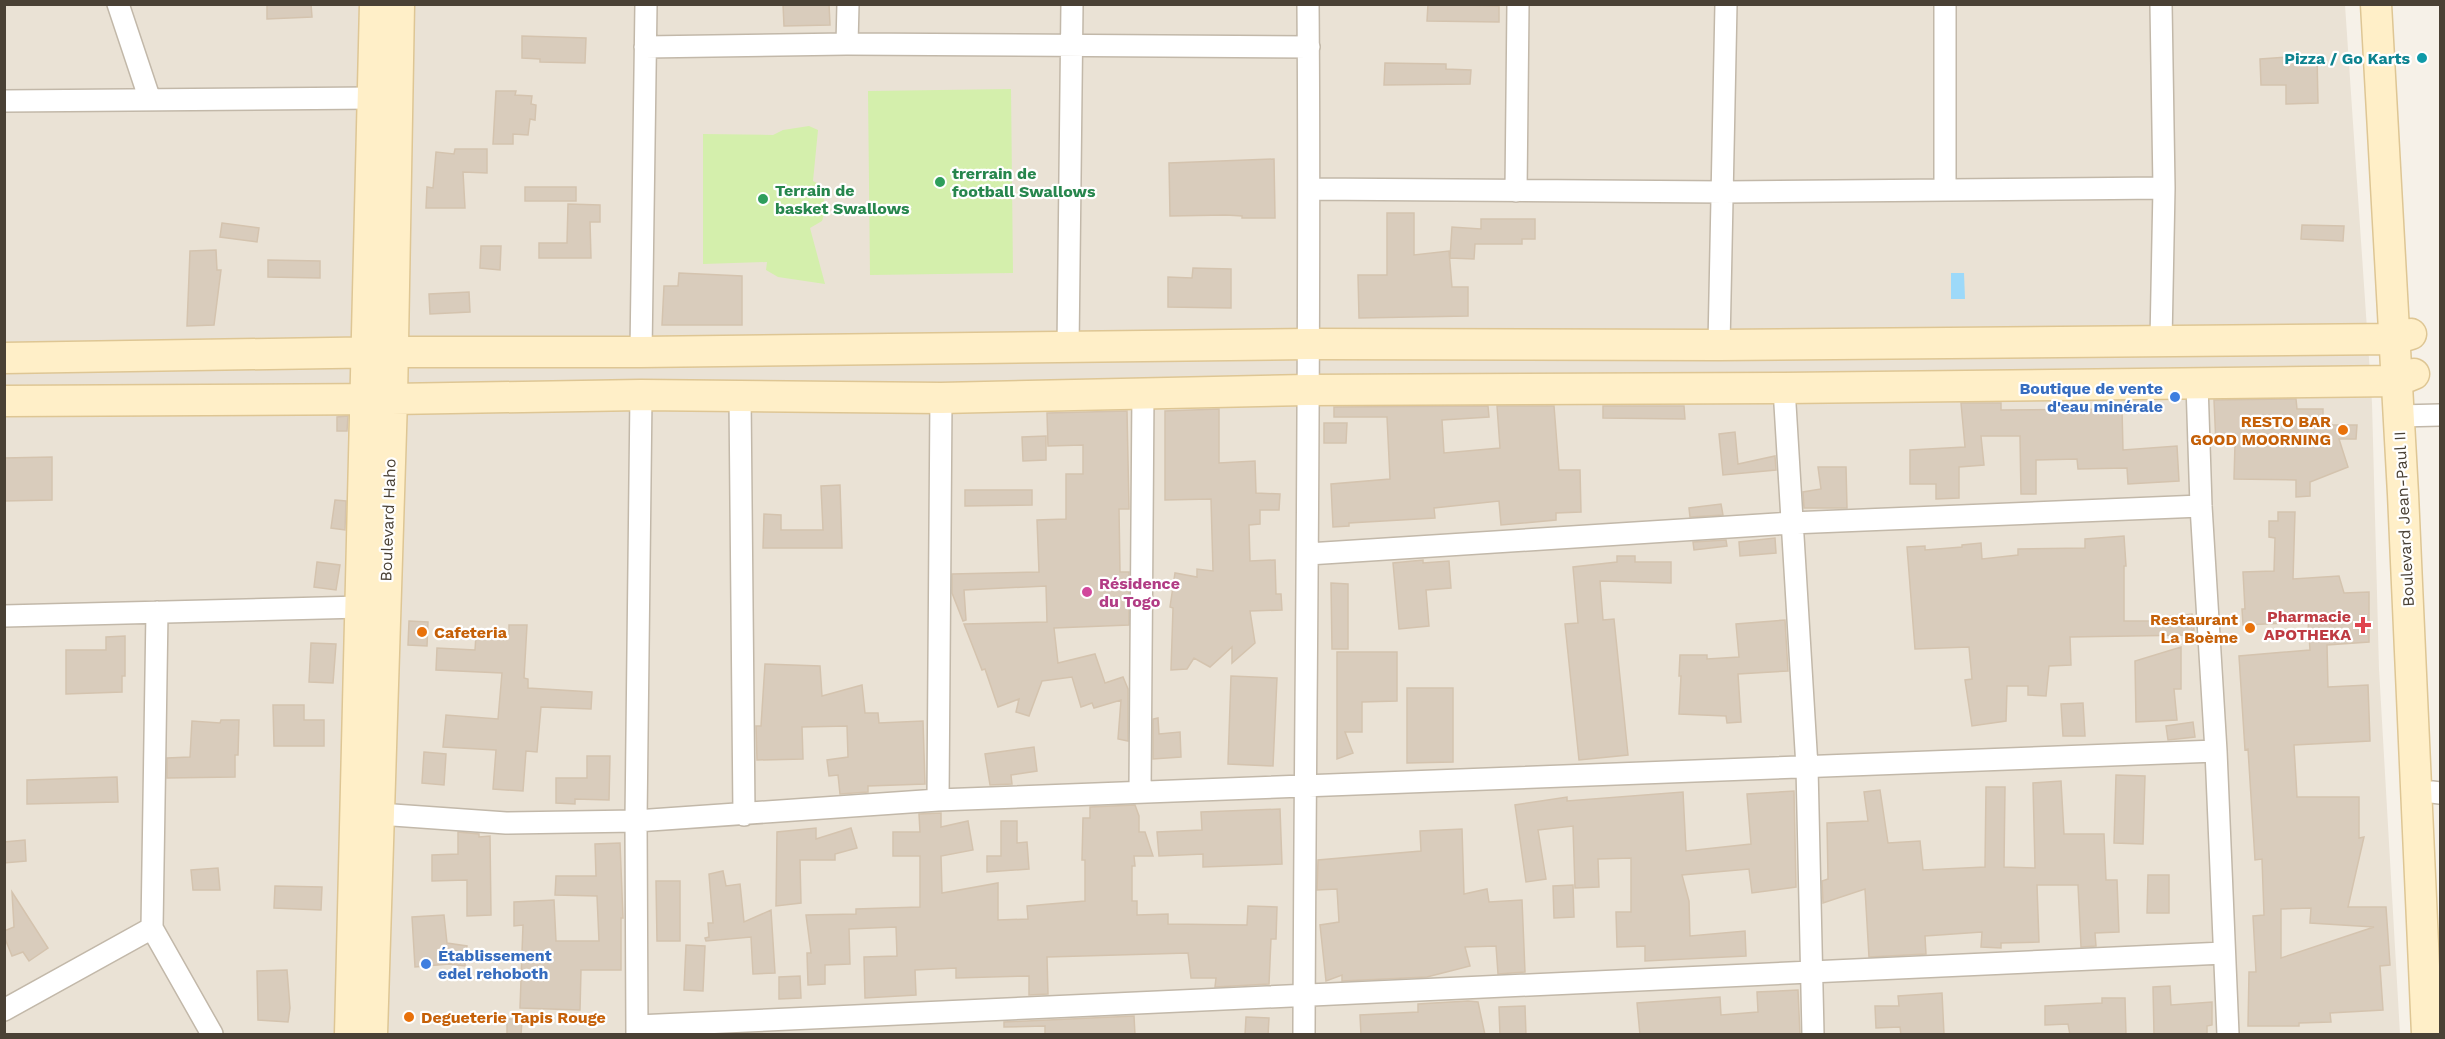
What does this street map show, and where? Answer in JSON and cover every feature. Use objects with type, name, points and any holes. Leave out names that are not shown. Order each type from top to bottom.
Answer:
[{"type":"main road","name":"Boulevard Haho","points":[[375,4],[373,98],[380,352]]},
{"type":"main road","name":"Boulevard Haho","points":[[372,1035],[379,814],[380,352],[399,4]]},
{"type":"main road","name":"Boulevard Jean-Paul II","points":[[2376,4],[2403,337]]},
{"type":"main road","name":"Boulevard Jean-Paul II","points":[[2392,4],[2405,378],[2419,416],[2436,793],[2440,983]]},
{"type":"main road","points":[[4,358],[380,352],[641,352],[1308,344],[1719,345],[2403,337]]},
{"type":"main road","points":[[4,401],[641,395],[941,398],[1143,392],[2197,384],[2405,378]]},
{"type":"main road","name":"Boulevard Haho","points":[[350,1035],[361,607],[379,399]]},
{"type":"main road","name":"Boulevard Jean-Paul II","points":[[2419,416],[2427,1035]]},
{"type":"street","points":[[118,4],[150,100]]},
{"type":"street","points":[[641,352],[645,4]]},
{"type":"street","points":[[847,44],[848,4]]},
{"type":"street","points":[[1068,348],[1072,4]]},
{"type":"street","points":[[1304,1035],[1308,554],[1306,390],[1309,189],[1308,4]]},
{"type":"street","points":[[1516,191],[1518,4]]},
{"type":"street","points":[[1719,345],[1724,192],[1726,4]]},
{"type":"street","points":[[1945,4],[1945,190]]},
{"type":"street","points":[[2161,4],[2164,188],[2161,341]]},
{"type":"street","points":[[645,47],[847,44],[1308,47]]},
{"type":"street","points":[[4,100],[373,98]]},
{"type":"street","points":[[1309,189],[1724,192],[2164,188]]},
{"type":"street","points":[[2197,384],[2201,506],[2216,751],[2228,1035]]},
{"type":"street","points":[[1784,388],[1807,766],[1813,1035]]},
{"type":"street","points":[[1140,792],[1143,392]]},
{"type":"street","points":[[641,395],[636,820],[637,1030],[2224,952]]},
{"type":"street","points":[[740,396],[744,815]]},
{"type":"street","points":[[938,800],[941,398]]},
{"type":"street","points":[[1308,554],[1791,523],[2201,506]]},
{"type":"street","points":[[4,616],[361,607]]},
{"type":"street","points":[[157,612],[152,928],[212,1035]]},
{"type":"street","points":[[379,814],[506,823],[636,820],[744,815],[938,800],[2216,751]]},
{"type":"street","points":[[4,1010],[152,928]]},
{"type":"shaded area","points":[[5,5],[2345,5],[2372,403],[2379,669],[2400,1034],[5,1034]]},
{"type":"green space","name":"trerrain de football Swallows","points":[[1011,89],[1013,273],[870,275],[868,91]]},
{"type":"green space","name":"Terrain de basket Swallows","points":[[809,126],[818,130],[813,181],[823,186],[825,211],[822,221],[810,228],[825,284],[778,277],[766,270],[767,262],[703,264],[703,134],[773,135],[783,130]]},
{"type":"water","points":[[1951,273],[1964,273],[1965,299],[1951,299]]},
{"type":"building","points":[[267,4],[311,4],[312,17],[267,19]]},
{"type":"building","points":[[783,4],[829,4],[830,25],[784,26]]},
{"type":"building","points":[[1428,4],[1499,6],[1499,22],[1427,21]]},
{"type":"building","points":[[522,36],[586,38],[585,63],[540,62],[540,59],[522,58]]},
{"type":"building","points":[[2317,55],[2318,103],[2286,104],[2286,85],[2261,85],[2260,59]]},
{"type":"building","points":[[1385,63],[1446,64],[1446,69],[1471,70],[1470,84],[1384,85]]},
{"type":"building","points":[[496,91],[516,91],[515,95],[532,96],[531,104],[536,105],[535,120],[530,119],[528,135],[513,134],[513,144],[493,144]]},
{"type":"building","points":[[455,149],[487,149],[487,173],[463,172],[465,208],[426,208],[427,187],[433,188],[436,152],[454,154]]},
{"type":"building","points":[[1274,159],[1275,218],[1242,218],[1242,216],[1226,215],[1170,216],[1169,163]]},
{"type":"building","points":[[525,187],[576,187],[576,201],[525,201]]},
{"type":"building","points":[[568,204],[600,205],[600,222],[590,222],[591,258],[539,258],[539,243],[567,243]]},
{"type":"building","points":[[1387,213],[1414,213],[1414,255],[1449,251],[1452,287],[1468,287],[1468,316],[1359,318],[1358,275],[1387,275]]},
{"type":"building","points":[[1481,219],[1535,219],[1535,239],[1522,239],[1522,244],[1475,244],[1474,259],[1450,258],[1452,227],[1481,229]]},
{"type":"building","points":[[222,223],[259,228],[257,242],[220,237]]},
{"type":"building","points":[[2302,225],[2344,226],[2343,241],[2301,239]]},
{"type":"building","points":[[481,246],[501,246],[500,270],[480,268]]},
{"type":"building","points":[[216,250],[217,270],[221,270],[214,325],[187,326],[190,251]]},
{"type":"building","points":[[268,260],[320,261],[320,278],[268,277]]},
{"type":"building","points":[[1193,268],[1231,269],[1231,308],[1168,307],[1168,277],[1192,278]]},
{"type":"building","points":[[679,273],[742,276],[742,325],[662,325],[664,286],[678,286]]},
{"type":"building","points":[[469,292],[470,312],[430,314],[429,294]]},
{"type":"building","points":[[2296,399],[2297,409],[2323,409],[2323,425],[2357,425],[2356,439],[2339,439],[2348,467],[2310,482],[2310,496],[2296,497],[2296,480],[2234,479],[2235,444],[2216,445],[2214,400]]},
{"type":"building","points":[[1961,403],[2001,403],[2001,410],[2122,409],[2123,450],[2177,446],[2179,481],[2128,484],[2127,468],[2078,469],[2077,459],[2036,460],[2036,494],[2021,494],[2020,436],[1981,436],[1984,465],[1959,467],[1959,498],[1936,499],[1936,484],[1910,484],[1910,450],[1965,447]]},
{"type":"building","points":[[1488,406],[1489,417],[1442,420],[1444,453],[1500,448],[1497,406],[1554,406],[1559,470],[1580,470],[1581,512],[1556,513],[1556,520],[1501,525],[1499,501],[1434,508],[1435,518],[1349,523],[1349,526],[1333,527],[1331,484],[1390,479],[1387,417],[1334,417],[1334,407]]},
{"type":"building","points":[[1603,406],[1684,406],[1685,419],[1603,418]]},
{"type":"building","points":[[1219,409],[1219,463],[1255,461],[1256,493],[1280,494],[1279,510],[1260,510],[1260,524],[1249,525],[1250,561],[1275,560],[1276,594],[1281,594],[1282,610],[1250,611],[1255,643],[1232,663],[1232,647],[1210,667],[1194,658],[1187,669],[1171,670],[1173,608],[1170,607],[1175,573],[1197,577],[1197,569],[1213,571],[1211,499],[1165,500],[1165,411]]},
{"type":"building","points":[[1127,411],[1129,509],[1119,509],[1120,572],[1129,572],[1129,625],[1054,628],[1058,663],[1095,654],[1105,683],[1123,677],[1128,689],[1128,741],[1118,739],[1121,700],[1094,708],[1092,703],[1081,707],[1072,677],[1042,681],[1029,716],[1016,712],[1019,699],[998,707],[985,669],[982,670],[964,624],[1047,622],[1046,586],[964,590],[966,620],[963,621],[952,593],[952,574],[1039,572],[1037,520],[1066,519],[1066,474],[1083,474],[1083,445],[1048,446],[1047,413]]},
{"type":"building","points":[[348,416],[347,431],[337,431],[337,417]]},
{"type":"building","points":[[1324,423],[1347,423],[1346,443],[1324,443]]},
{"type":"building","points":[[1735,432],[1738,464],[1775,456],[1776,470],[1723,475],[1719,434]]},
{"type":"building","points":[[1046,436],[1046,460],[1023,461],[1022,437]]},
{"type":"building","points":[[52,457],[52,500],[4,501],[4,458]]},
{"type":"building","points":[[1818,467],[1846,467],[1847,508],[1804,508],[1803,492],[1821,489]]},
{"type":"building","points":[[840,485],[842,548],[763,548],[764,514],[781,515],[781,530],[823,530],[821,486]]},
{"type":"building","points":[[965,490],[1032,490],[1032,505],[965,506]]},
{"type":"building","points":[[335,500],[346,501],[345,530],[331,528]]},
{"type":"building","points":[[1721,504],[1723,515],[1690,517],[1689,508]]},
{"type":"building","points":[[2278,512],[2295,512],[2293,579],[2339,576],[2344,593],[2369,592],[2369,642],[2327,645],[2328,687],[2368,685],[2370,741],[2294,745],[2297,797],[2359,797],[2359,838],[2364,837],[2348,907],[2386,907],[2390,965],[2380,966],[2383,1010],[2330,1013],[2331,1022],[2299,1023],[2299,1026],[2248,1026],[2249,972],[2256,972],[2253,916],[2264,915],[2262,859],[2255,860],[2239,656],[2310,650],[2308,622],[2243,625],[2242,609],[2245,609],[2243,572],[2274,571],[2275,538],[2269,537],[2269,521],[2278,521]],"holes":[[[2311,908],[2310,923],[2374,927],[2281,958],[2281,909]]]},
{"type":"building","points":[[2124,536],[2126,566],[2124,566],[2124,621],[2159,621],[2158,618],[2192,614],[2194,630],[2192,630],[2192,635],[2070,637],[2071,665],[2049,666],[2046,696],[2028,695],[2028,686],[2007,686],[2006,721],[1972,726],[1965,680],[1972,679],[1969,647],[1915,649],[1907,547],[1925,546],[1925,550],[1981,543],[1982,559],[2018,555],[2018,549],[2085,548],[2085,539]]},
{"type":"building","points":[[1775,538],[1776,553],[1740,556],[1739,542]]},
{"type":"building","points":[[1726,540],[1727,546],[1694,550],[1693,542]]},
{"type":"building","points":[[1617,556],[1635,556],[1635,562],[1671,562],[1671,583],[1600,581],[1603,620],[1614,619],[1628,755],[1579,760],[1565,624],[1578,623],[1573,567],[1617,562]]},
{"type":"building","points":[[1423,560],[1423,563],[1449,561],[1451,588],[1426,590],[1429,626],[1399,629],[1393,563]]},
{"type":"building","points":[[317,562],[340,565],[336,590],[314,587]]},
{"type":"building","points":[[1331,583],[1348,584],[1348,649],[1332,649]]},
{"type":"building","points":[[1785,620],[1788,671],[1738,674],[1741,722],[1727,723],[1726,716],[1679,714],[1680,655],[1707,655],[1707,659],[1739,657],[1736,624]]},
{"type":"building","points":[[409,621],[428,622],[427,646],[408,645]]},
{"type":"building","points":[[509,625],[527,625],[524,678],[528,679],[528,688],[592,692],[591,709],[541,707],[537,752],[526,751],[523,791],[493,789],[496,750],[443,747],[446,715],[498,719],[502,673],[436,670],[437,648],[475,650],[476,635],[509,636]]},
{"type":"building","points":[[125,636],[125,676],[122,676],[122,692],[66,694],[66,650],[106,650],[106,637]]},
{"type":"building","points":[[311,643],[336,644],[333,683],[309,682]]},
{"type":"building","points":[[2181,647],[2181,689],[2174,689],[2177,720],[2136,722],[2135,661]]},
{"type":"building","points":[[1337,652],[1397,652],[1397,701],[1362,702],[1362,732],[1345,732],[1353,753],[1337,759]]},
{"type":"building","points":[[765,664],[820,666],[822,696],[862,685],[865,713],[878,713],[879,723],[923,721],[925,784],[868,786],[868,792],[840,794],[838,775],[829,776],[827,760],[848,757],[847,726],[802,727],[803,759],[757,760],[756,726],[761,726]]},
{"type":"building","points":[[1231,676],[1277,678],[1273,766],[1228,764]]},
{"type":"building","points":[[1407,688],[1453,688],[1453,762],[1407,763]]},
{"type":"building","points":[[2083,703],[2085,736],[2063,736],[2061,704]]},
{"type":"building","points":[[273,705],[304,705],[304,720],[324,720],[324,746],[274,746]]},
{"type":"building","points":[[1158,718],[1159,734],[1180,732],[1181,757],[1153,759],[1153,719]]},
{"type":"building","points":[[221,720],[239,720],[235,777],[167,778],[167,758],[190,757],[192,721],[220,723]]},
{"type":"building","points":[[2193,722],[2195,737],[2168,740],[2166,726]]},
{"type":"building","points":[[1034,747],[1037,771],[1011,775],[1012,784],[990,785],[985,754]]},
{"type":"building","points":[[424,752],[446,754],[444,785],[422,783]]},
{"type":"building","points":[[587,756],[610,756],[609,800],[575,799],[575,804],[556,803],[556,778],[587,778]]},
{"type":"building","points":[[2116,775],[2145,776],[2143,844],[2114,843]]},
{"type":"building","points":[[117,777],[118,802],[27,804],[27,780]]},
{"type":"building","points":[[2061,781],[2064,834],[2104,834],[2106,880],[2117,880],[2119,932],[2095,933],[2096,946],[2081,947],[2078,885],[2037,885],[2039,942],[2001,943],[2001,948],[1981,947],[1982,932],[1925,936],[1926,954],[1869,957],[1865,889],[1823,903],[1822,881],[1828,879],[1827,823],[1868,821],[1864,792],[1880,790],[1888,843],[1920,841],[1923,870],[1985,867],[1986,787],[2005,787],[2004,867],[2035,868],[2033,783]]},
{"type":"building","points":[[1794,791],[1796,887],[1752,893],[1749,869],[1682,875],[1689,901],[1690,936],[1745,931],[1746,956],[1645,961],[1645,946],[1617,947],[1616,912],[1631,912],[1631,858],[1598,859],[1599,887],[1575,888],[1573,826],[1538,830],[1546,879],[1526,882],[1515,805],[1567,797],[1567,801],[1683,792],[1686,851],[1751,844],[1747,794]]},
{"type":"building","points":[[1135,805],[1139,816],[1139,832],[1145,832],[1153,856],[1134,856],[1132,901],[1137,901],[1137,915],[1168,914],[1168,924],[1247,925],[1248,906],[1277,907],[1276,939],[1271,939],[1269,984],[1215,987],[1216,978],[1191,978],[1188,953],[1047,957],[1048,994],[1029,995],[1029,976],[956,978],[956,968],[915,970],[916,995],[865,998],[864,957],[897,956],[896,927],[849,929],[850,964],[825,965],[825,984],[808,985],[807,953],[811,953],[806,915],[856,914],[856,909],[920,907],[920,856],[893,856],[893,832],[920,832],[919,814],[941,813],[941,827],[968,821],[973,850],[941,856],[942,893],[998,883],[998,920],[1028,919],[1027,906],[1085,901],[1085,860],[1082,860],[1083,818],[1090,818],[1090,807]]},
{"type":"building","points":[[1280,809],[1282,864],[1203,867],[1203,854],[1159,856],[1157,832],[1202,830],[1201,812]]},
{"type":"building","points":[[1001,821],[1017,821],[1017,843],[1027,842],[1029,869],[987,872],[987,856],[1001,856]]},
{"type":"building","points":[[816,828],[816,839],[851,828],[857,848],[835,854],[835,860],[800,860],[801,903],[776,906],[777,832]]},
{"type":"building","points":[[1462,829],[1464,894],[1487,889],[1489,902],[1522,900],[1525,972],[1498,974],[1496,946],[1465,947],[1470,966],[1427,977],[1342,981],[1342,975],[1326,981],[1320,925],[1339,922],[1337,889],[1317,890],[1318,860],[1421,851],[1420,831]]},
{"type":"building","points":[[458,832],[479,834],[479,837],[490,836],[491,915],[467,916],[467,880],[432,881],[432,855],[458,854]]},
{"type":"building","points":[[25,840],[26,861],[4,863],[4,842]]},
{"type":"building","points":[[620,843],[623,918],[621,918],[621,970],[581,970],[580,1010],[520,1008],[523,925],[514,926],[514,902],[554,900],[556,941],[599,941],[597,896],[555,895],[556,876],[596,876],[595,844]]},
{"type":"building","points":[[218,868],[220,890],[193,890],[191,870]]},
{"type":"building","points":[[723,871],[726,886],[740,884],[744,922],[771,910],[775,973],[753,974],[751,937],[706,941],[705,938],[709,937],[708,923],[713,923],[709,874]]},
{"type":"building","points":[[2148,875],[2169,875],[2169,913],[2147,913]]},
{"type":"building","points":[[656,881],[680,881],[680,941],[657,941]]},
{"type":"building","points":[[1573,885],[1574,917],[1554,918],[1553,886]]},
{"type":"building","points":[[275,886],[322,887],[321,910],[274,908]]},
{"type":"building","points":[[12,892],[48,948],[29,961],[23,952],[12,956],[4,936],[4,931],[14,927]]},
{"type":"building","points":[[444,915],[447,943],[467,946],[465,966],[449,964],[415,967],[412,917]]},
{"type":"building","points":[[686,945],[705,946],[703,991],[684,990]]},
{"type":"building","points":[[287,970],[290,1008],[288,1022],[258,1020],[257,971]]},
{"type":"building","points":[[800,976],[801,998],[779,999],[779,977]]},
{"type":"building","points":[[2170,986],[2171,1005],[2212,1002],[2212,1025],[2207,1026],[2207,1035],[2154,1035],[2153,987]]},
{"type":"building","points":[[1798,990],[1800,1035],[1640,1035],[1637,1003],[1720,997],[1721,1015],[1758,1012],[1757,992]]},
{"type":"building","points":[[1942,993],[1944,1034],[1901,1035],[1900,1027],[1876,1028],[1875,1006],[1899,1006],[1898,996]]},
{"type":"building","points":[[2102,998],[2125,998],[2126,1035],[2070,1035],[2068,1024],[2045,1025],[2045,1006],[2102,1003]]},
{"type":"building","points":[[1478,1002],[1485,1035],[1361,1035],[1360,1015],[1418,1012],[1418,1004]]},
{"type":"building","points":[[1525,1006],[1526,1035],[1500,1035],[1499,1007]]},
{"type":"building","points":[[1134,1016],[1135,1035],[1045,1035],[1045,1026],[1004,1027],[1004,1022]]},
{"type":"building","points":[[1246,1017],[1269,1018],[1268,1035],[1245,1035]]},
{"type":"building","points":[[507,1019],[522,1019],[521,1035],[507,1035]]},
{"type":"place","name":"Pizza / Go Karts","points":[[2422,58]]},
{"type":"place","name":"trerrain de football Swallows","points":[[940,182]]},
{"type":"place","name":"Terrain de basket Swallows","points":[[763,199]]},
{"type":"place","name":"Boutique de vente d'eau minérale","points":[[2175,397]]},
{"type":"place","name":"RESTO BAR GOOD MOORNING","points":[[2343,430]]},
{"type":"place","name":"Résidence du Togo","points":[[1087,592]]},
{"type":"place","name":"Pharmacie APOTHEKA","points":[[2363,625]]},
{"type":"place","name":"Restaurant La Boème","points":[[2250,628]]},
{"type":"place","name":"Cafeteria","points":[[422,632]]},
{"type":"place","name":"Établissement edel rehoboth","points":[[426,964]]},
{"type":"place","name":"Degueterie Tapis Rouge","points":[[409,1017]]}]
